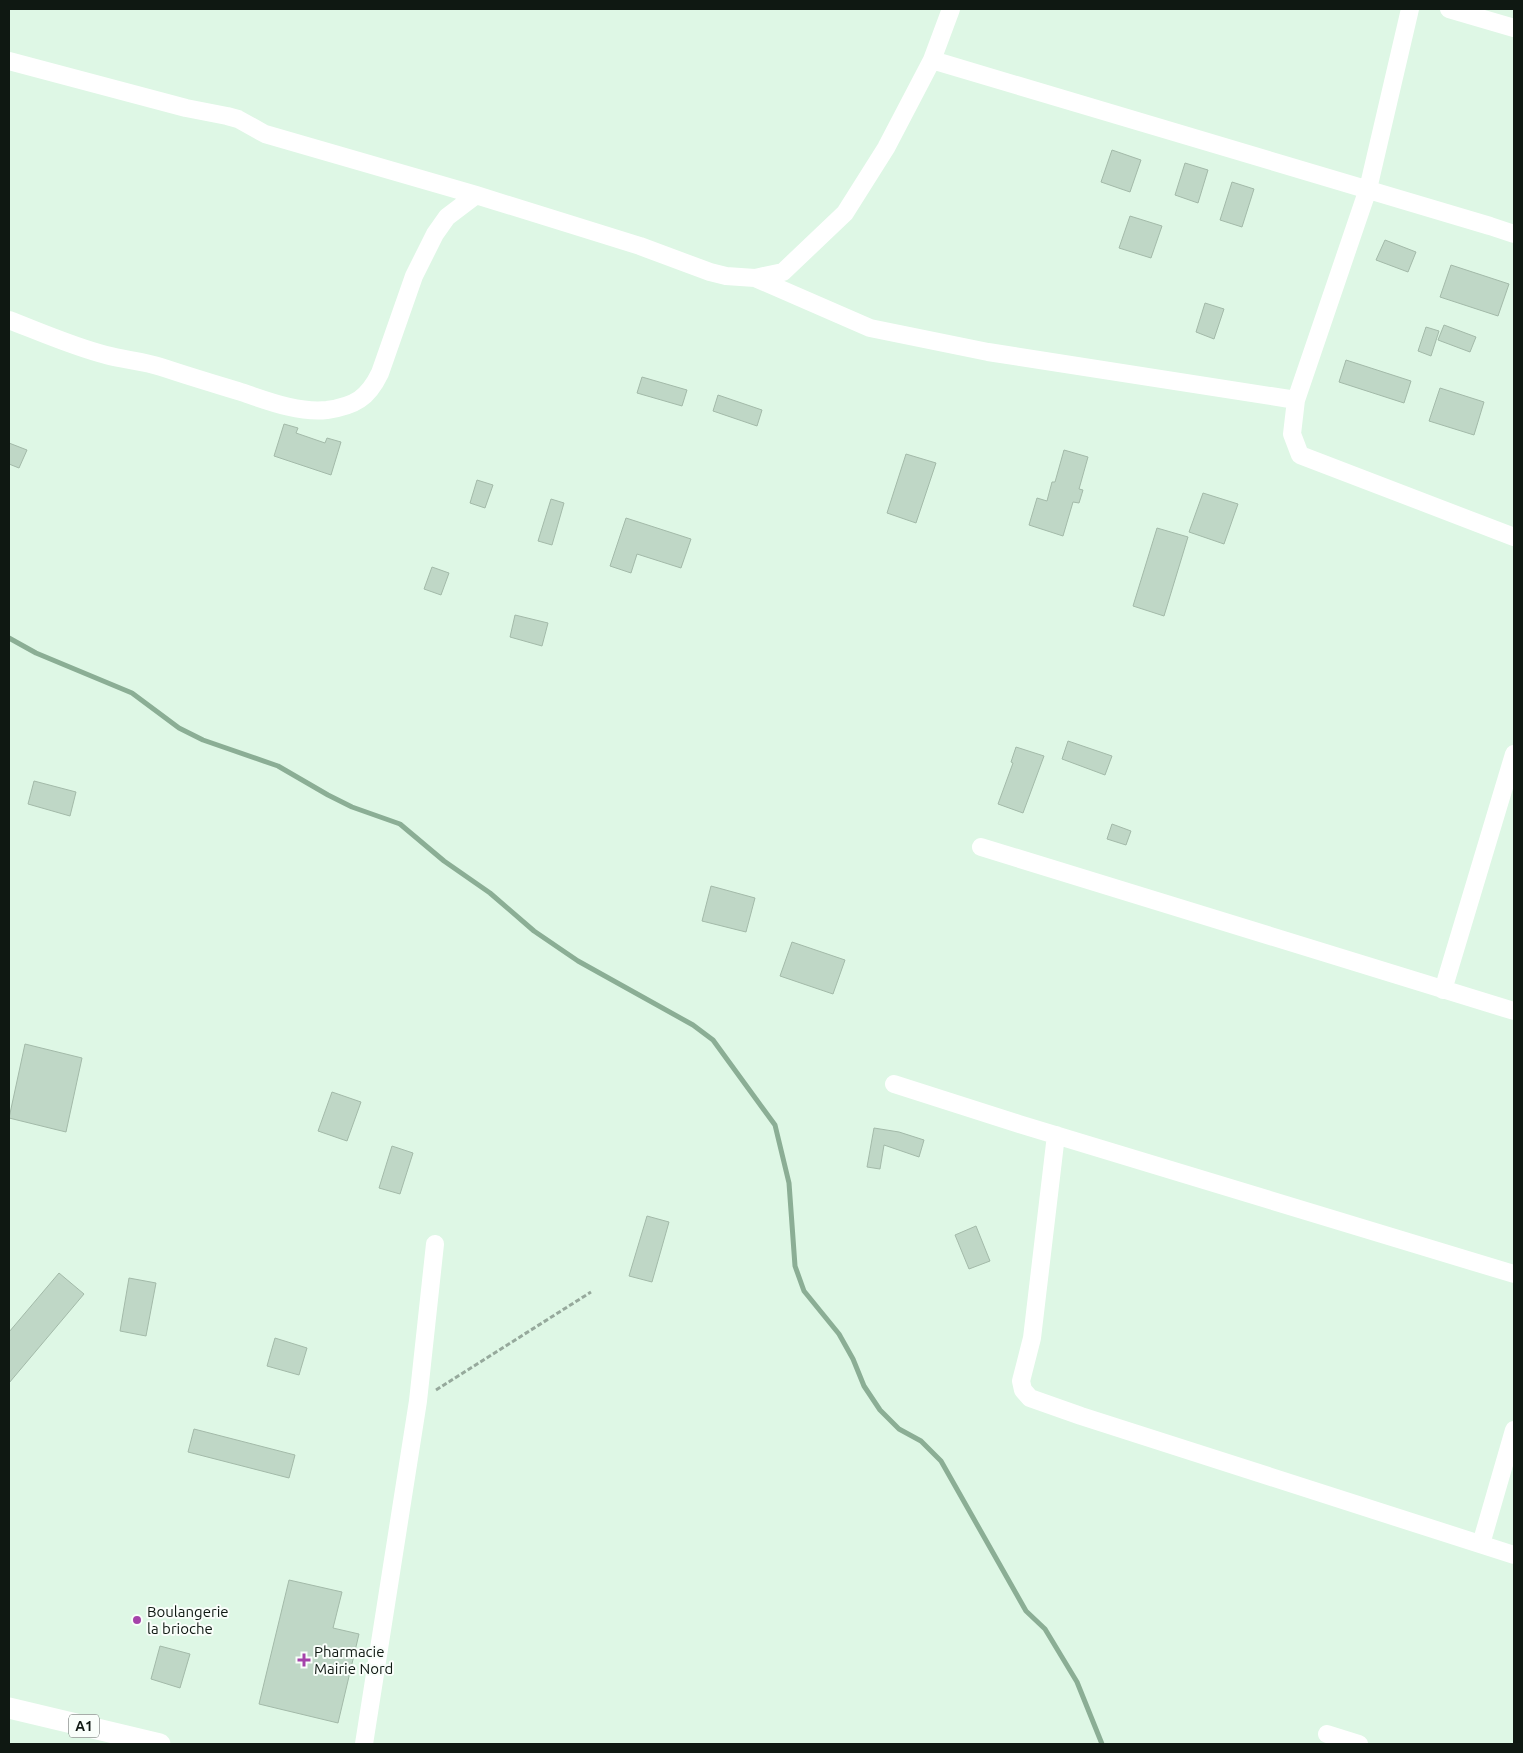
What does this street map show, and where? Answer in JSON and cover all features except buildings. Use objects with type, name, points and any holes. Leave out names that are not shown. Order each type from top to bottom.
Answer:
[{"type":"main road","name":"A1","points":[[9,1708],[160,1744]]},
{"type":"street","points":[[9,61],[186,108],[238,119],[265,134],[476,195],[640,246],[710,272],[726,276],[755,278],[783,272],[845,213],[886,148],[932,60],[951,9]]},
{"type":"street","points":[[1410,9],[1368,189],[1296,400],[1292,434],[1300,455],[1514,537]]},
{"type":"street","points":[[1449,9],[1514,28]]},
{"type":"street","points":[[932,60],[1514,234]]},
{"type":"street","points":[[9,320],[105,355],[156,365],[273,402],[308,409],[333,408],[351,404],[369,393],[380,373],[414,276],[435,234],[447,217],[476,195]]},
{"type":"street","points":[[755,278],[870,328],[988,352],[1296,400]]},
{"type":"street","points":[[1443,990],[1514,754]]},
{"type":"street","points":[[981,847],[1514,1012]]},
{"type":"street","points":[[894,1084],[1514,1274]]},
{"type":"street","points":[[1056,1135],[1032,1338],[1021,1381],[1026,1394],[1046,1404],[1514,1555]]},
{"type":"street","points":[[364,1744],[418,1401],[435,1244]]},
{"type":"street","points":[[1480,1544],[1514,1430]]},
{"type":"street","points":[[1327,1734],[1359,1744]]},
{"type":"path","points":[[418,1401],[591,1292]]},
{"type":"waterway","points":[[9,638],[36,653],[132,693],[179,728],[203,740],[278,766],[352,807],[400,824],[444,861],[490,893],[534,931],[578,961],[693,1025],[713,1040],[775,1125],[789,1183],[795,1266],[804,1291],[839,1334],[853,1359],[864,1386],[880,1410],[899,1429],[921,1441],[941,1461],[1026,1611],[1045,1629],[1077,1682],[1102,1744]]},
{"type":"place","name":"Boulangerie la brioche","points":[[137,1620]]},
{"type":"place","name":"Pharmacie Mairie Nord","points":[[304,1660]]}]
